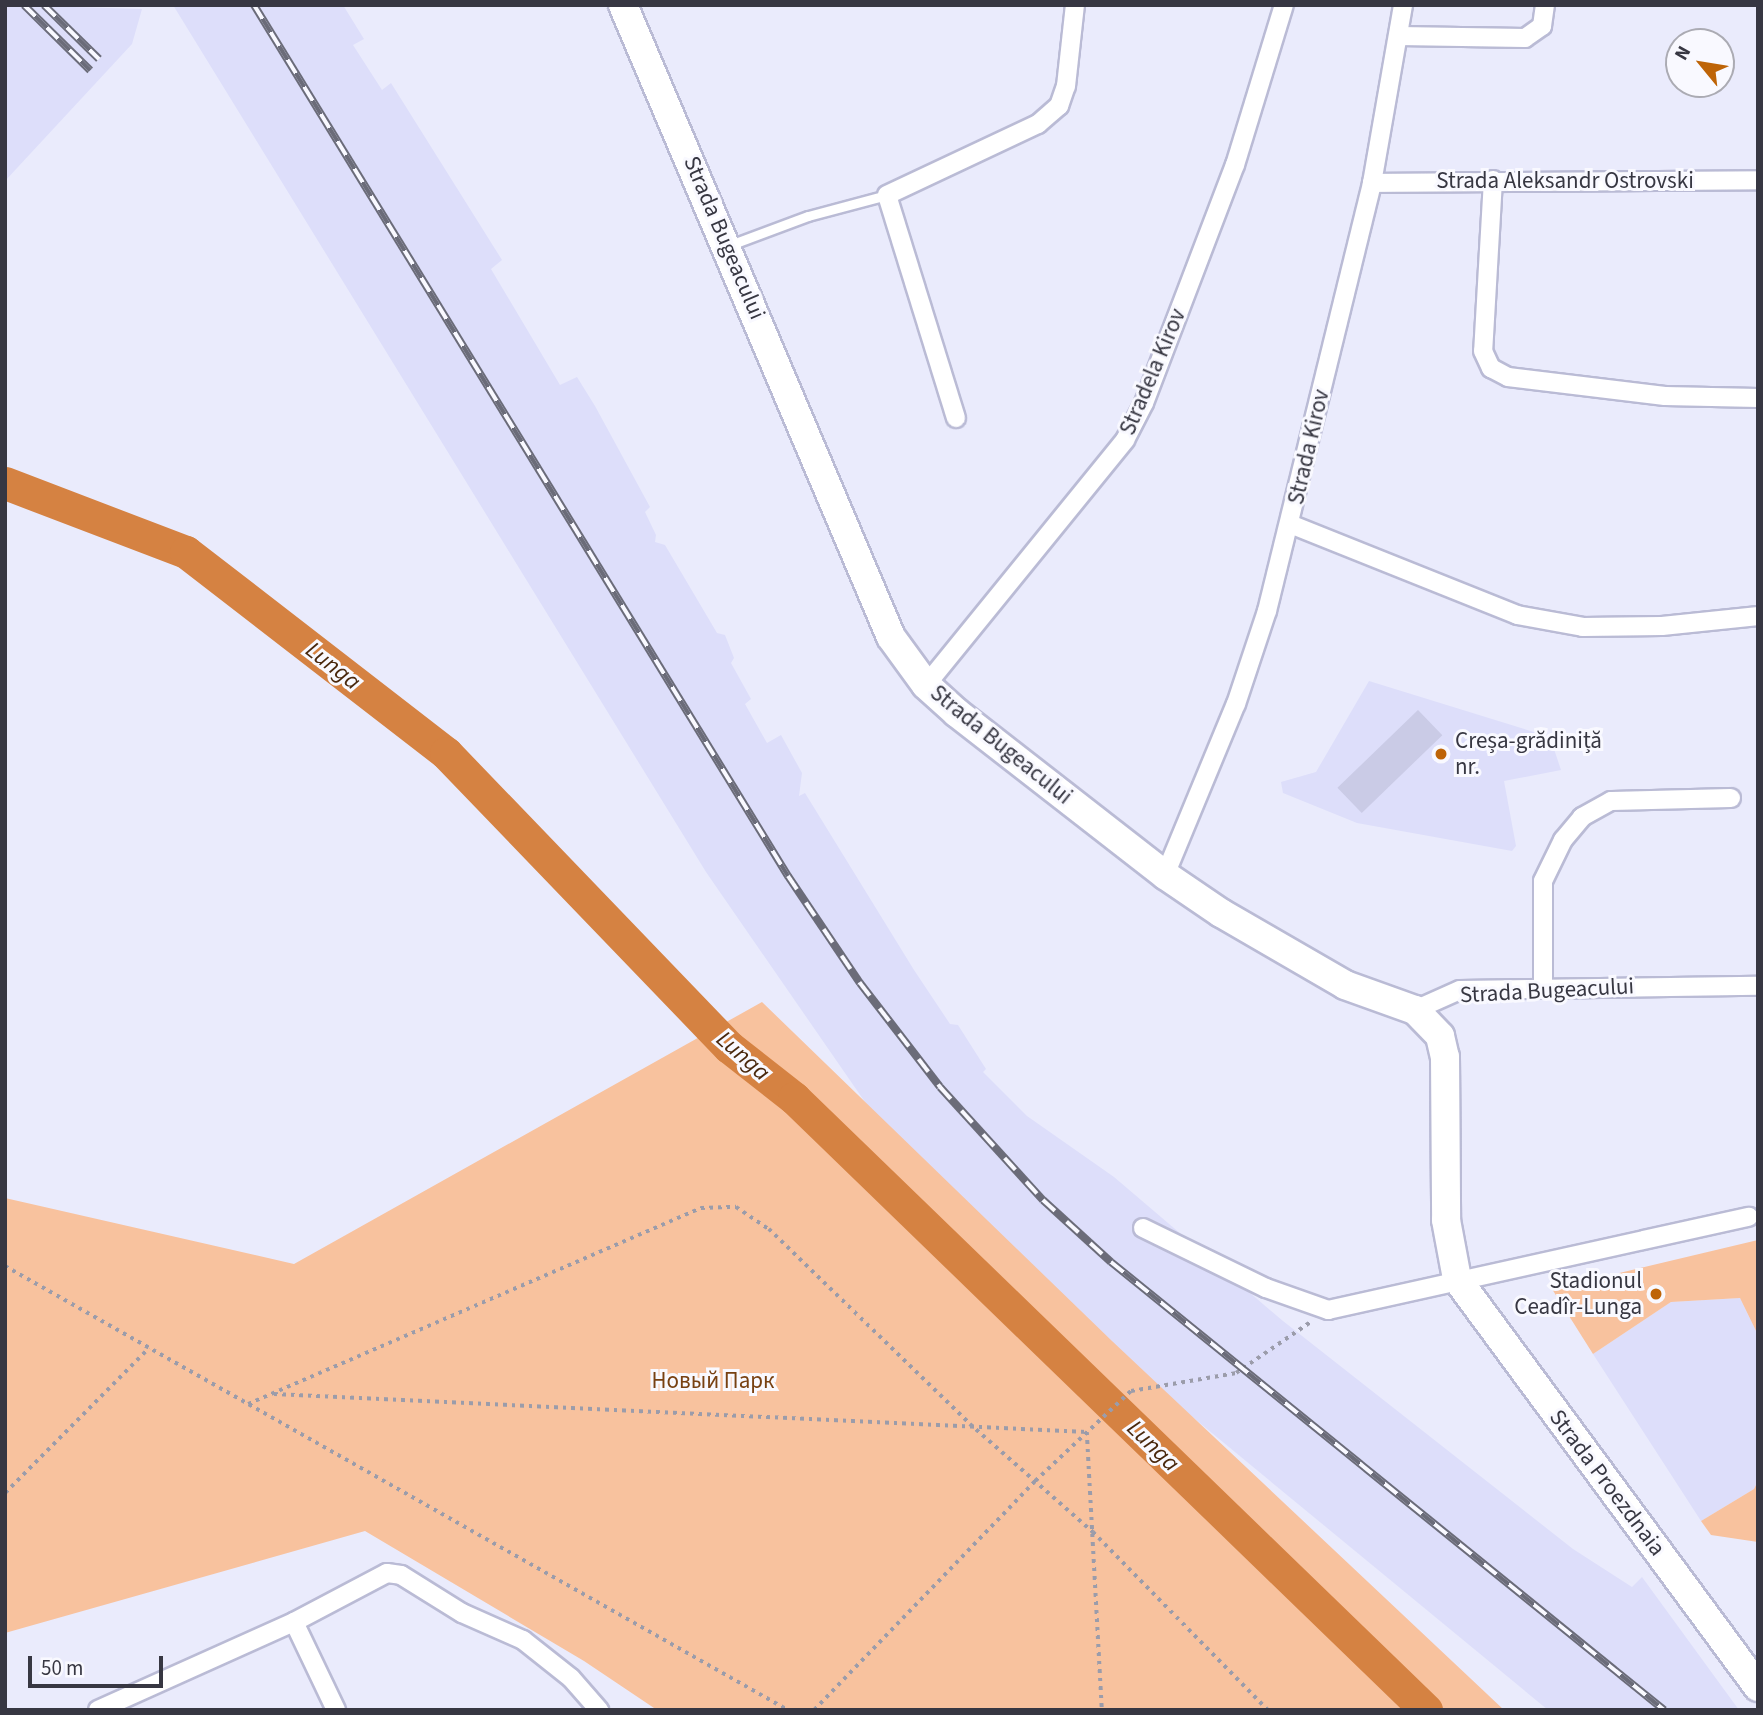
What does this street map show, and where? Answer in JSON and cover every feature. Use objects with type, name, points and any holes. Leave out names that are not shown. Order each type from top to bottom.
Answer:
[{"type":"main road","name":"Strada Bugeacului","points":[[623,5],[728,246],[872,598],[891,637],[926,685],[982,734],[1165,875],[1232,920],[1345,985],[1415,1010]]},
{"type":"main road","name":"Strada Proezdnaia","points":[[1415,1010],[1440,1036],[1446,1058],[1446,1220],[1457,1279],[1758,1687]]},
{"type":"street","points":[[956,418],[887,195],[1038,124],[1059,106],[1075,5]]},
{"type":"street","name":"Stradela Kirov","points":[[926,685],[1125,440],[1144,403],[1236,164],[1284,5]]},
{"type":"street","name":"Strada Kirov","points":[[1165,875],[1236,704],[1290,524],[1372,183],[1404,5]]},
{"type":"street","points":[[1399,36],[1525,37],[1542,26],[1545,5]]},
{"type":"street","points":[[1493,180],[1483,351],[1490,368],[1508,377],[1665,396],[1758,398]]},
{"type":"street","name":"Strada Aleksandr Ostrovski","points":[[1372,183],[1758,180]]},
{"type":"street","points":[[1290,524],[1434,585],[1530,617],[1583,627],[1661,626],[1758,616]]},
{"type":"street","points":[[1543,987],[1543,881],[1563,840],[1582,817],[1611,801],[1731,798]]},
{"type":"street","name":"Strada Bugeacului","points":[[1415,1010],[1460,990],[1758,986]]},
{"type":"street","points":[[1143,1228],[1266,1288],[1328,1310],[1457,1279],[1749,1217]]},
{"type":"street","points":[[98,1710],[295,1622],[373,1578],[387,1573],[401,1575],[462,1613],[523,1640],[571,1678],[599,1710]]},
{"type":"street","points":[[295,1622],[336,1710]]},
{"type":"lane","points":[[728,246],[808,216],[887,195]]},
{"type":"path","points":[[248,1404],[701,1208],[736,1207],[769,1229],[970,1424],[1093,1532],[1268,1710]]},
{"type":"path","points":[[5,1266],[788,1710]]},
{"type":"path","points":[[814,1710],[1035,1481],[1131,1391],[1236,1373],[1328,1310]]},
{"type":"path","points":[[5,1493],[149,1348]]},
{"type":"path","points":[[272,1394],[970,1424],[1087,1432]]},
{"type":"path","points":[[1087,1432],[1102,1710]]},
{"type":"shaded area","points":[[5,5],[142,9],[132,44],[5,181]]},
{"type":"shaded area","points":[[173,5],[343,5],[364,39],[353,45],[382,90],[391,83],[502,260],[491,269],[560,385],[577,377],[595,406],[650,507],[645,512],[656,535],[655,542],[665,545],[717,633],[725,635],[734,658],[731,663],[751,699],[745,704],[767,743],[781,735],[802,773],[799,796],[805,793],[914,970],[950,1024],[958,1025],[986,1069],[983,1072],[1027,1116],[1114,1177],[1283,1321],[1573,1549],[1632,1587],[1642,1577],[1739,1710],[1548,1710],[1059,1307],[883,1128],[706,872]]},
{"type":"shaded area","name":"Creșa-grădiniță nr.","points":[[1369,681],[1550,737],[1561,770],[1504,781],[1516,846],[1512,851],[1357,823],[1283,793],[1281,782],[1316,772]]},
{"type":"shaded area","points":[[1740,1298],[1758,1335],[1758,1481],[1754,1489],[1701,1521],[1593,1354],[1671,1302]]},
{"type":"green space","name":"Новый Парк","points":[[762,1002],[1112,1341],[1504,1710],[657,1710],[584,1661],[365,1531],[5,1633],[5,1198],[294,1264]]},
{"type":"green space","name":"Stadionul Ceadîr-Lunga","points":[[1758,1240],[1758,1335],[1740,1298],[1671,1302],[1593,1354],[1552,1289]]},
{"type":"green space","points":[[1758,1481],[1758,1542],[1711,1535],[1701,1521],[1754,1489]]},
{"type":"building","points":[[1418,710],[1442,735],[1362,813],[1337,788]]},
{"type":"waterway","name":"Lunga","points":[[5,483],[186,552],[446,753],[729,1047],[794,1098],[1426,1710]]},
{"type":"railway","points":[[24,5],[90,70]]},
{"type":"railway","points":[[44,5],[99,59]]},
{"type":"railway","points":[[254,5],[788,876],[860,983],[940,1087],[1043,1200],[1111,1262],[1664,1710]]},
{"type":"place","name":"Creșa-grădiniță nr.","points":[[1441,754]]},
{"type":"place","name":"Stadionul Ceadîr-Lunga","points":[[1656,1294]]}]
